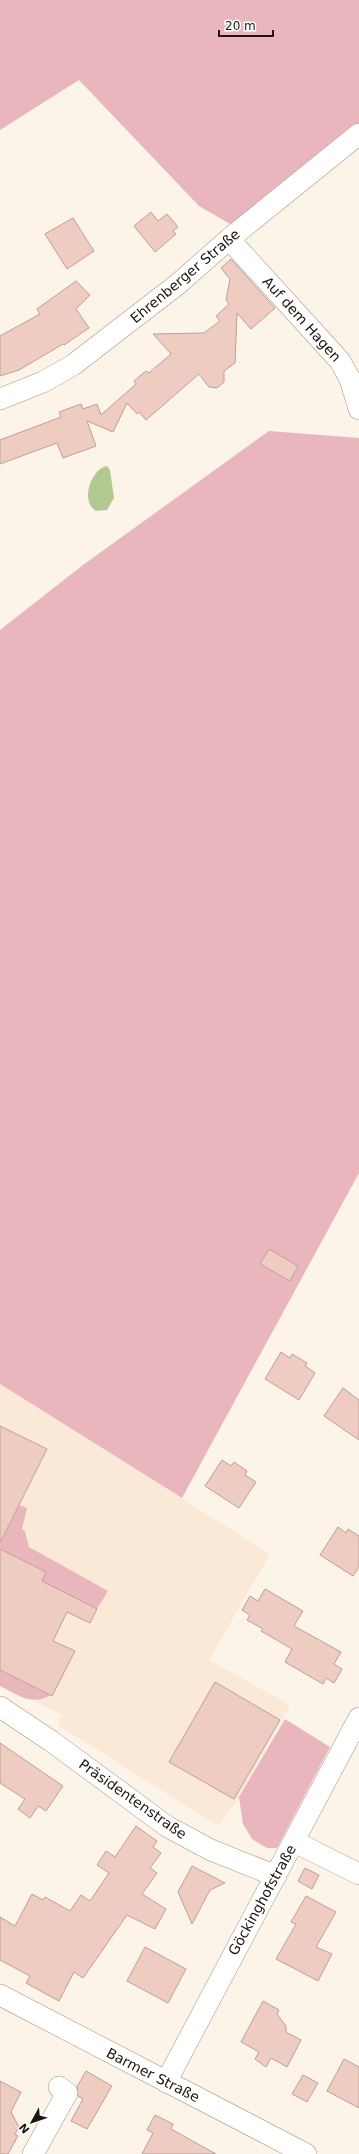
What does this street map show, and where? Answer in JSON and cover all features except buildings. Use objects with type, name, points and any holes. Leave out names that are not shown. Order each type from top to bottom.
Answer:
[{"type":"street","name":"Ehrenberger Straße","points":[[0,399],[43,382],[73,365],[172,288],[229,239],[359,134]]},
{"type":"street","name":"Auf dem Hagen","points":[[229,239],[340,360],[350,380],[359,409]]},
{"type":"street","name":"Präsidentenstraße","points":[[0,1707],[51,1741],[168,1827],[211,1850],[276,1876]]},
{"type":"street","name":"Göckinghofstraße","points":[[166,2082],[359,1718]]},
{"type":"street","points":[[294,1842],[359,1874]]},
{"type":"street","name":"Barmer Straße","points":[[0,1995],[306,2154]]},
{"type":"street","points":[[33,2154],[68,2093],[59,2087]]},
{"type":"shaded area","points":[[0,0],[359,0],[359,136],[237,228],[199,206],[79,80],[0,130]]},
{"type":"shaded area","points":[[269,431],[359,438],[359,1173],[182,1498],[0,1384],[0,630],[83,565]]},
{"type":"shaded area","points":[[107,466],[110,470],[114,498],[107,510],[96,511],[91,506],[88,499],[88,492],[90,484],[97,472]]},
{"type":"shaded area","points":[[0,1384],[270,1554],[209,1660],[290,1705],[237,1801],[218,1826],[58,1725],[61,1715],[0,1682]]},
{"type":"shaded area","points":[[19,1505],[27,1508],[22,1529],[25,1531],[29,1547],[108,1591],[97,1609],[40,1583],[46,1572],[0,1549],[0,1543]]},
{"type":"shaded area","points":[[0,1670],[50,1695],[37,1700],[31,1700],[0,1686]]},
{"type":"shaded area","points":[[285,1719],[330,1747],[277,1848],[267,1848],[252,1839],[243,1824],[239,1797]]}]
